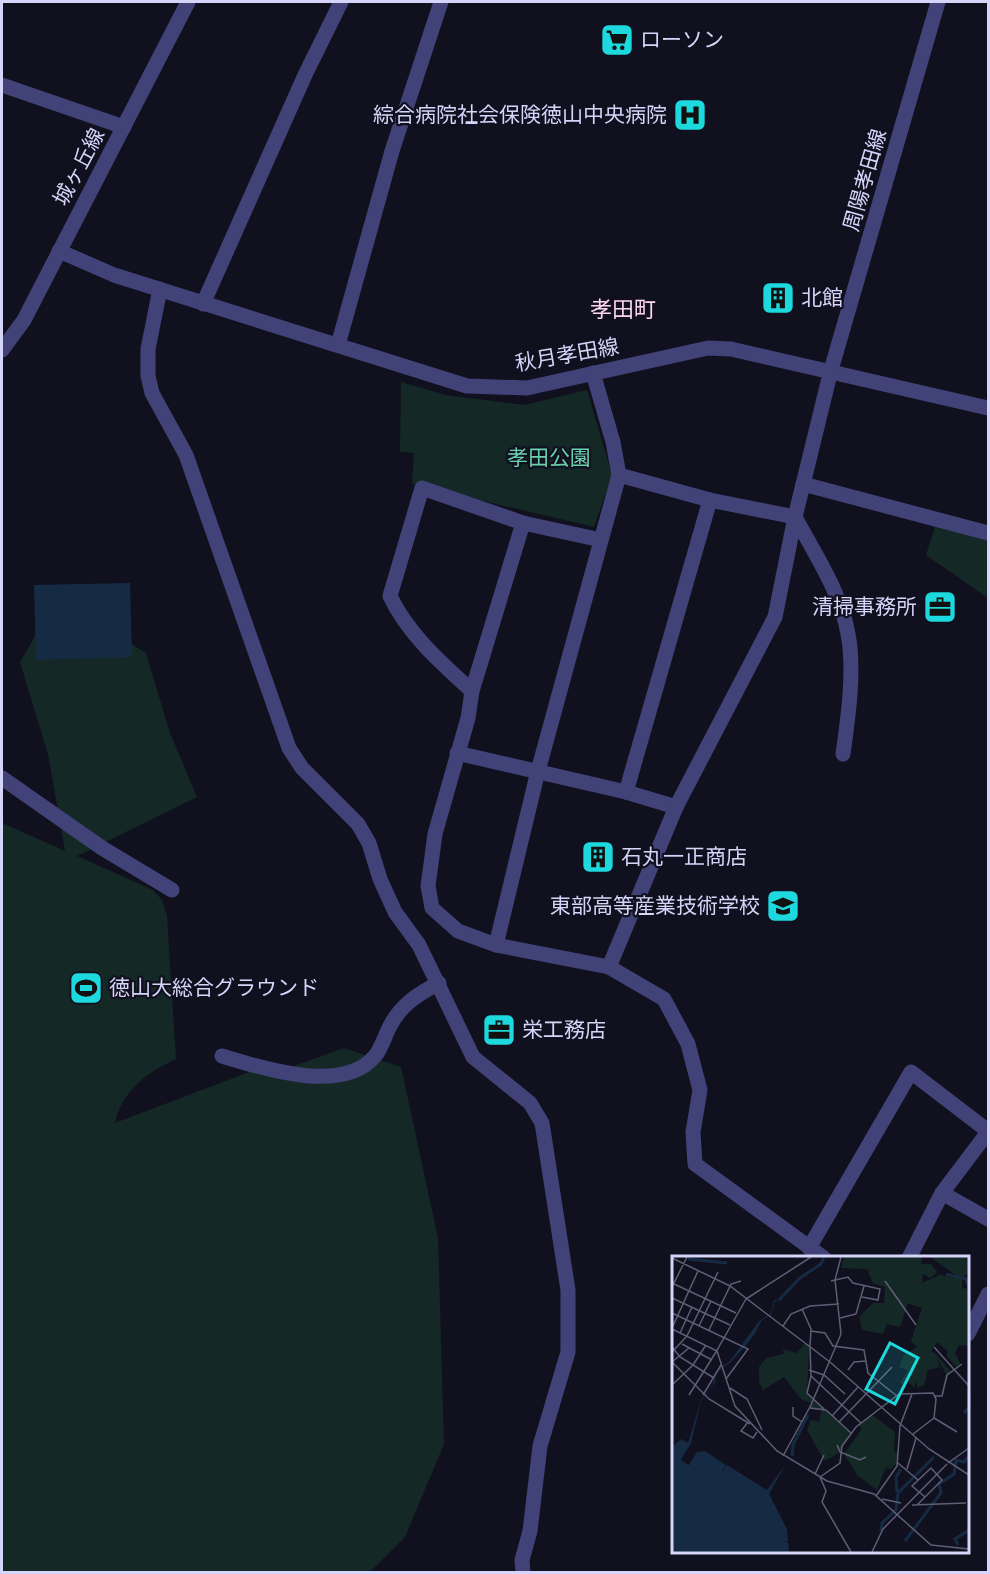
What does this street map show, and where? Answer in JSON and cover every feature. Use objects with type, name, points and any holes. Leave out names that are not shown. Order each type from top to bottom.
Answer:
[{"type":"street","name":"城ヶ丘線","points":[[2,350],[24,320],[58,250],[188,2]]},
{"type":"street","points":[[203,304],[305,75],[341,2]]},
{"type":"street","points":[[338,345],[392,152],[441,2]]},
{"type":"street","name":"周陽孝田線","points":[[609,967],[676,807],[774,617],[795,517],[831,370],[939,2]]},
{"type":"street","points":[[2,85],[124,127]]},
{"type":"street","name":"秋月孝田線","points":[[58,250],[114,274],[203,304],[467,386],[527,388],[708,348],[730,349],[831,370],[988,408]]},
{"type":"street","points":[[160,289],[148,349],[148,376],[152,393],[186,455],[289,748],[302,768],[358,824],[369,843],[380,879],[395,912],[419,945],[473,1057],[530,1103],[542,1123],[568,1290],[568,1352],[540,1446],[530,1531],[522,1560],[523,1572]]},
{"type":"street","points":[[496,945],[538,771],[619,475],[613,442],[593,373]]},
{"type":"street","points":[[619,475],[710,500],[795,517],[842,611],[849,636],[848,701],[843,754]]},
{"type":"street","points":[[803,484],[988,533]]},
{"type":"street","points":[[472,691],[443,665],[400,617],[390,596],[422,488],[523,523],[601,540]]},
{"type":"street","points":[[626,792],[710,500]]},
{"type":"street","points":[[523,523],[472,691],[468,717],[435,834],[428,885],[432,908],[458,931],[496,945],[609,967],[664,999],[688,1044],[700,1090],[693,1132],[694,1164],[822,1256]]},
{"type":"street","points":[[457,753],[626,792],[676,807]]},
{"type":"street","points":[[2,778],[102,848],[172,890]]},
{"type":"street","points":[[222,1056],[305,1077],[351,1072],[375,1057],[391,1023],[412,998],[439,983]]},
{"type":"street","points":[[809,1248],[911,1072],[988,1132],[942,1193],[910,1256]]},
{"type":"street","points":[[942,1193],[988,1220]]},
{"type":"street","points":[[969,1332],[988,1294]]},
{"type":"green space","name":"孝田公園","points":[[401,382],[446,395],[524,405],[587,390],[612,475],[594,527],[412,484],[414,453],[400,452]]},
{"type":"green space","points":[[936,524],[988,538],[988,598],[926,555]]},
{"type":"green space","points":[[98,623],[146,653],[170,733],[197,797],[77,856],[153,890],[162,900],[167,916],[176,1059],[146,1076],[130,1092],[118,1111],[115,1123],[252,1071],[286,1069],[344,1048],[401,1067],[438,1238],[444,1444],[405,1537],[370,1572],[2,1572],[2,823],[65,851],[48,754],[20,662],[42,624]]},
{"type":"water","points":[[130,583],[132,657],[36,660],[34,585]]},
{"type":"place","name":"ローソン","points":[[617,40]]},
{"type":"place","name":"綜合病院社会保険徳山中央病院","points":[[690,115]]},
{"type":"place","name":"北館","points":[[778,298]]},
{"type":"place","name":"清掃事務所","points":[[940,607]]},
{"type":"place","name":"石丸一正商店","points":[[598,857]]},
{"type":"place","name":"東部高等産業技術学校","points":[[783,906]]},
{"type":"place","name":"徳山大総合グラウンド","points":[[86,988]]},
{"type":"place","name":"栄工務店","points":[[499,1030]]},
{"type":"district","name":"孝田町","points":[[623,309]]}]
